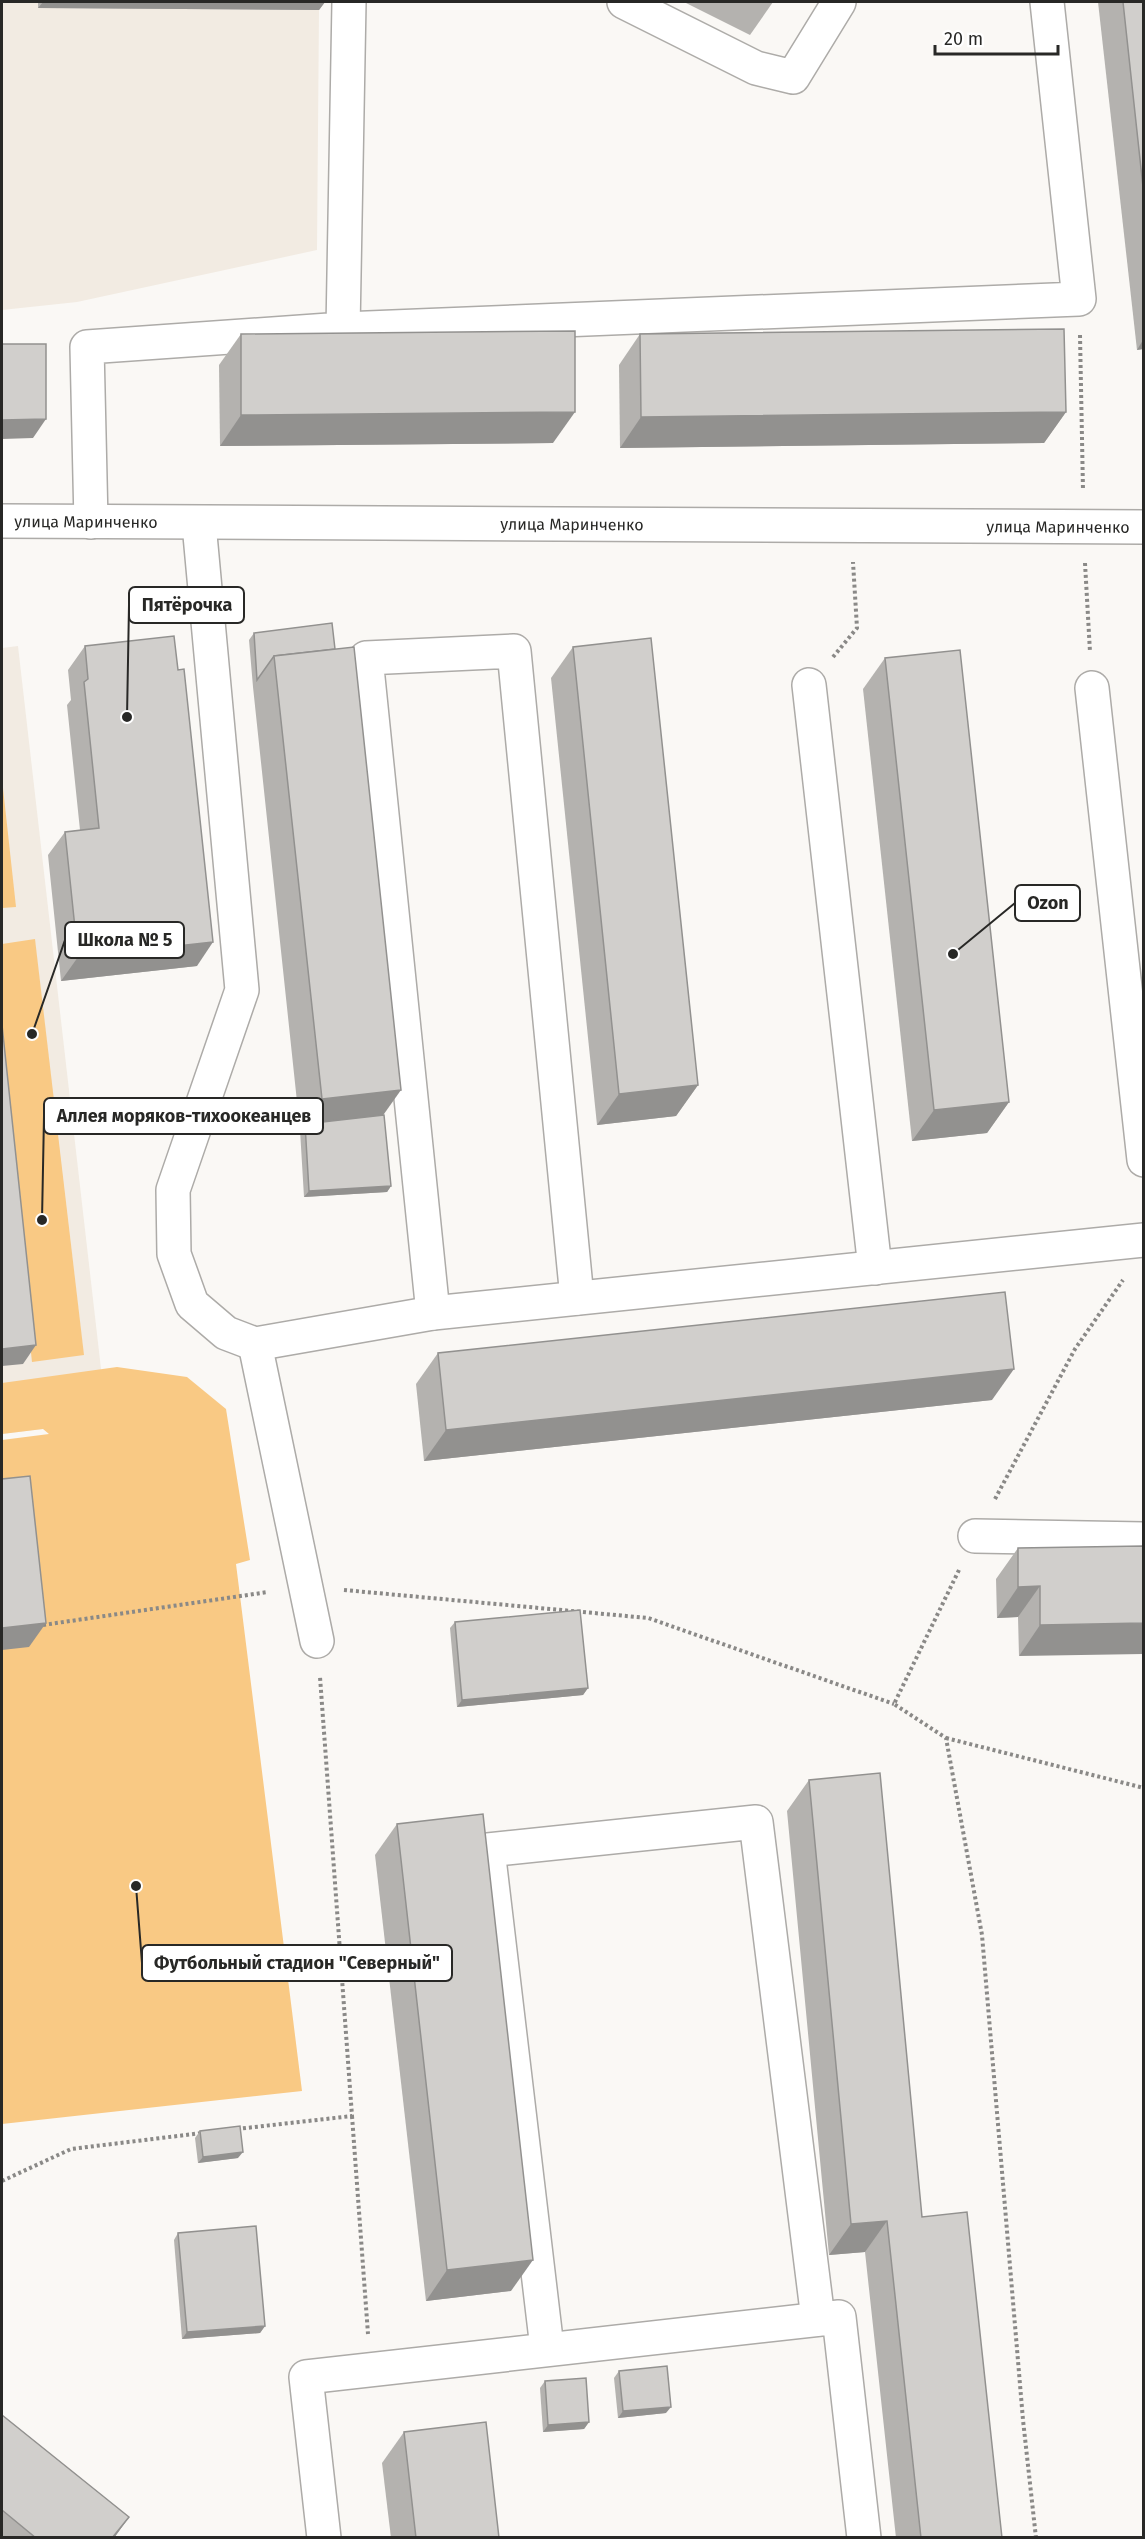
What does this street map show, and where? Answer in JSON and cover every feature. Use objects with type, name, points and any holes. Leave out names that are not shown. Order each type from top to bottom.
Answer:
[{"type":"street","points":[[343,329],[349,2]]},
{"type":"street","points":[[624,2],[756,68],[793,77],[839,2]]},
{"type":"street","points":[[91,522],[87,347],[343,329],[1079,299],[1047,2]]},
{"type":"street","points":[[2,536],[16,521]]},
{"type":"street","name":"улица Маринченко","points":[[16,521],[199,524],[1143,527]]},
{"type":"street","points":[[199,524],[242,990],[173,1190],[174,1254],[192,1304],[226,1333],[255,1344],[432,1313],[1143,1240]]},
{"type":"street","points":[[432,1313],[366,658],[514,651],[577,1298]]},
{"type":"street","points":[[809,685],[875,1268]]},
{"type":"street","points":[[1092,688],[1143,1160]]},
{"type":"street","points":[[255,1344],[317,1641]]},
{"type":"street","points":[[975,1536],[1143,1539]]},
{"type":"street","points":[[547,2348],[488,1850],[756,1822],[818,2319]]},
{"type":"street","points":[[324,2538],[306,2377],[547,2348],[839,2317],[864,2538]]},
{"type":"path","points":[[809,685],[857,628],[854,575]]},
{"type":"path","points":[[894,1704],[975,1536],[1075,1349],[1130,1271]]},
{"type":"path","points":[[42,1625],[306,1587],[648,1618],[894,1704],[946,1738],[1143,1788]]},
{"type":"path","points":[[317,1641],[370,2369]]},
{"type":"path","points":[[946,1738],[982,1935],[1023,2420],[1036,2538]]},
{"type":"path","points":[[235,2130],[352,2116]]},
{"type":"path","points":[[2,2181],[71,2149],[212,2132]]},
{"type":"shaded area","points":[[2,2],[38,2],[38,8],[319,10],[317,250],[77,302],[2,310]]},
{"type":"shaded area","points":[[18,646],[107,1421],[2,1434],[2,648]]},
{"type":"shaded area","points":[[2,779],[16,907],[2,908]]},
{"type":"shaded area","points":[[35,939],[84,1355],[32,1362],[2,1085],[2,944]]},
{"type":"shaded area","points":[[117,1367],[187,1377],[226,1409],[250,1560],[236,1564],[302,2091],[2,2124],[2,1440],[49,1434],[43,1429],[2,1434],[2,1383]]},
{"type":"building","points":[[1123,2],[1143,2],[1143,187]]},
{"type":"building","points":[[1064,329],[1066,412],[641,417],[640,334]]},
{"type":"building","points":[[575,331],[575,412],[241,415],[241,334]]},
{"type":"building","points":[[2,344],[46,344],[46,419],[2,420]]},
{"type":"building","points":[[332,623],[335,649],[274,656],[257,680],[254,633]]},
{"type":"building","points":[[174,636],[178,670],[184,669],[213,942],[78,957],[65,832],[99,828],[84,682],[88,679],[85,646]]},
{"type":"building","points":[[651,638],[698,1085],[619,1094],[573,647]]},
{"type":"building","points":[[354,647],[401,1090],[322,1099],[274,656]]},
{"type":"building","points":[[960,650],[1009,1102],[934,1110],[885,658]]},
{"type":"building","points":[[2,1025],[36,1345],[2,1349]]},
{"type":"building","points":[[384,1115],[391,1186],[309,1191],[305,1124]]},
{"type":"building","points":[[1005,1292],[1014,1369],[446,1430],[438,1353]]},
{"type":"building","points":[[30,1476],[46,1623],[2,1628],[2,1479]]},
{"type":"building","points":[[1143,1546],[1143,1623],[1040,1625],[1040,1586],[1018,1587],[1018,1548]]},
{"type":"building","points":[[580,1610],[588,1688],[462,1700],[455,1622]]},
{"type":"building","points":[[880,1773],[922,2217],[967,2212],[1002,2538],[921,2538],[887,2221],[851,2224],[809,1780]]},
{"type":"building","points":[[483,1814],[533,2260],[447,2270],[397,1824]]},
{"type":"building","points":[[240,2126],[243,2152],[203,2157],[200,2131]]},
{"type":"building","points":[[256,2226],[265,2326],[187,2332],[178,2233]]},
{"type":"building","points":[[667,2366],[671,2407],[623,2411],[619,2371]]},
{"type":"building","points":[[586,2378],[589,2422],[548,2425],[545,2381]]},
{"type":"building","points":[[2,2415],[129,2517],[112,2538],[36,2538],[2,2510]]},
{"type":"building","points":[[486,2422],[499,2538],[416,2538],[404,2432]]},
{"type":"place","name":"Пятёрочка","points":[[127,717]]},
{"type":"place","name":"Ozon","points":[[953,954]]},
{"type":"place","name":"Школа № 5","points":[[32,1034]]},
{"type":"place","name":"Аллея моряков-тихоокеанцев","points":[[42,1220]]},
{"type":"place","name":"Футбольный стадион \"Северный\"","points":[[136,1886]]}]
